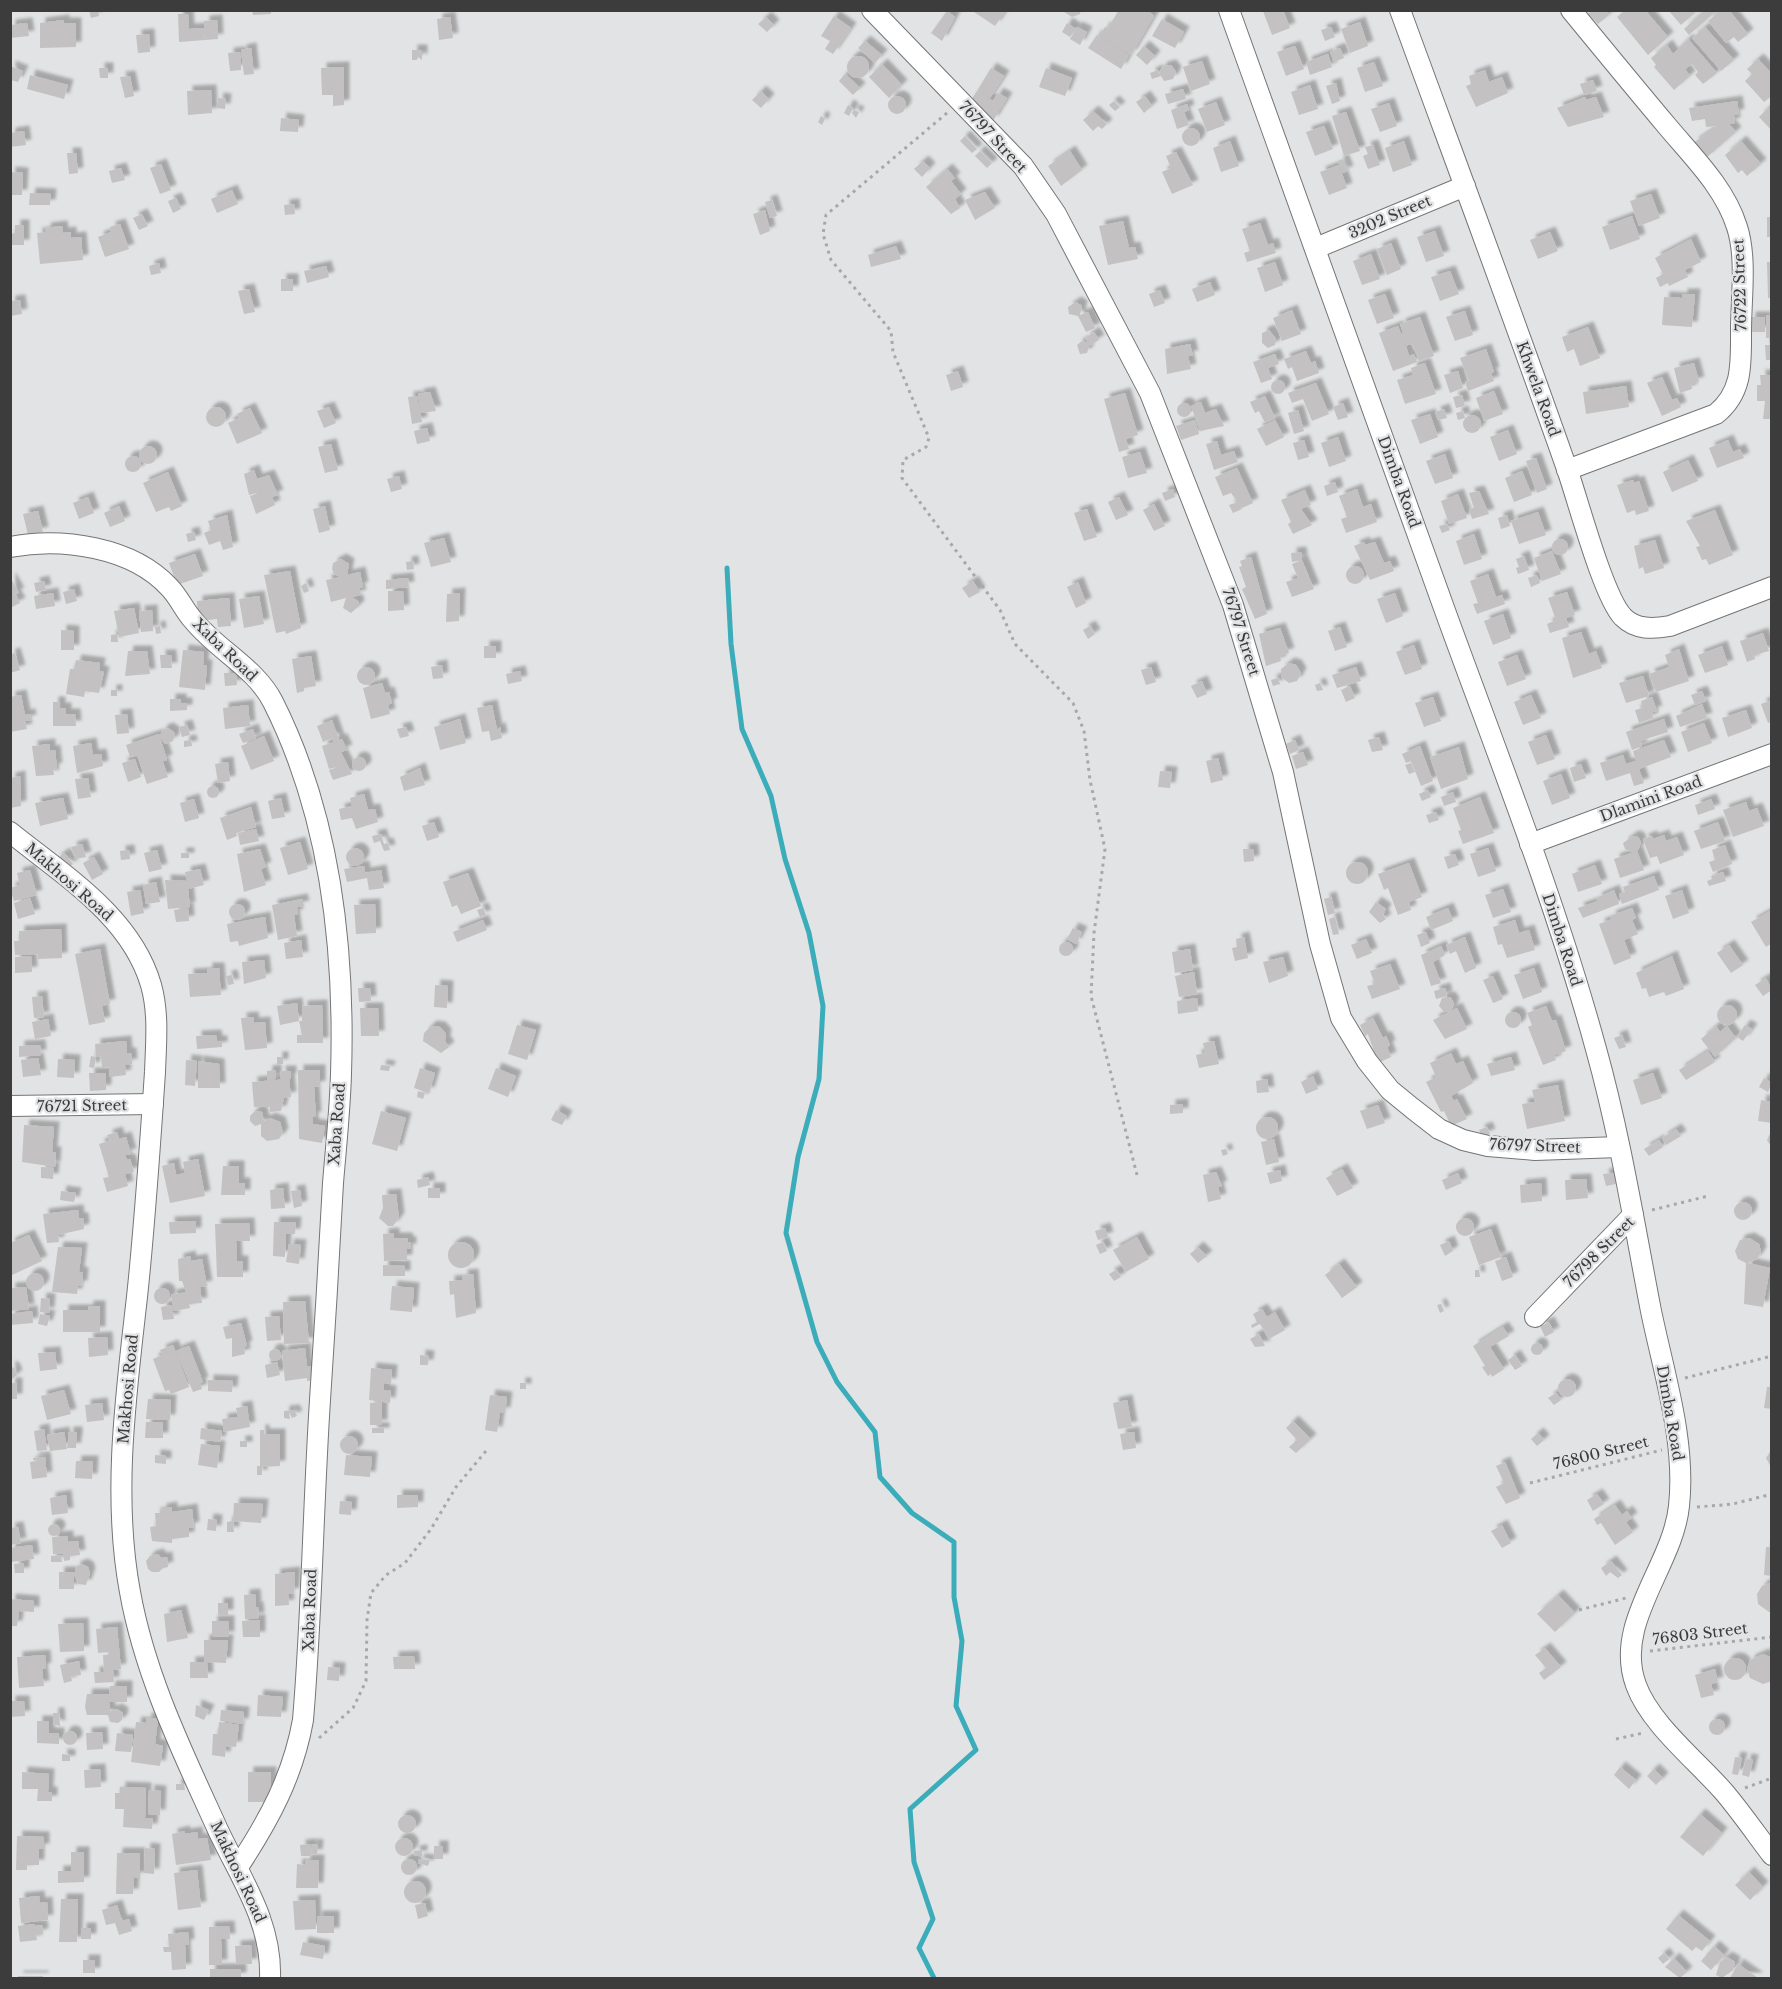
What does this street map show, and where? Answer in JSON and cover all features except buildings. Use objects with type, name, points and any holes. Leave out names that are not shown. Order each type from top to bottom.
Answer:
[{"type":"street","name":"76797 Street","points":[[872,10],[1023,166],[1056,214],[1150,393],[1233,605],[1283,772],[1320,944],[1341,1018],[1367,1061],[1390,1090],[1439,1129],[1463,1140],[1488,1146],[1535,1150],[1619,1147]]},
{"type":"street","name":"Dimba Road","points":[[1229,10],[1530,844],[1597,1051],[1633,1215],[1678,1446],[1679,1509],[1664,1560],[1636,1623],[1631,1654],[1635,1684],[1649,1710],[1726,1795],[1772,1855]]},
{"type":"street","name":"Khwela Road","points":[[1400,10],[1567,470],[1606,586],[1622,616],[1636,626],[1653,629],[1670,626],[1772,587]]},
{"type":"street","name":"76722 Street","points":[[1567,470],[1716,414],[1728,404],[1737,391],[1742,368],[1741,254],[1738,230],[1731,208],[1688,150],[1571,10]]},
{"type":"street","name":"3202 Street","points":[[1316,248],[1465,186]]},
{"type":"street","name":"Xaba Road","points":[[10,547],[44,545],[112,551],[139,562],[168,586],[191,619],[249,671],[272,698],[306,786],[330,879],[341,1001],[341,1074],[314,1490],[307,1676],[297,1752],[269,1820],[238,1867]]},
{"type":"street","name":"Dlamini Road","points":[[1530,844],[1772,754]]},
{"type":"street","name":"Makhosi Road","points":[[10,832],[89,896],[118,924],[143,963],[151,987],[156,1021],[153,1104],[127,1386],[123,1460],[125,1554],[130,1593],[156,1688],[175,1736],[266,1930],[270,1978]]},
{"type":"street","name":"76721 Street","points":[[10,1106],[153,1104]]},
{"type":"street","name":"76798 Street","points":[[1535,1317],[1633,1215]]},
{"type":"path","points":[[960,102],[826,215],[823,234],[831,260],[891,331],[893,352],[929,438],[926,447],[903,460],[902,478],[1000,610],[1015,644],[1073,703],[1084,731],[1090,780],[1105,849],[1094,933],[1091,996],[1137,1175]]},
{"type":"path","name":"76798 Street","points":[[1633,1215],[1708,1196]]},
{"type":"path","points":[[1666,1383],[1772,1356]]},
{"type":"path","name":"76800 Street","points":[[1530,1483],[1678,1446]]},
{"type":"path","points":[[297,1752],[327,1733],[353,1708],[366,1681],[367,1620],[371,1593],[386,1575],[405,1563],[431,1529],[456,1487],[486,1451]]},
{"type":"path","points":[[1679,1509],[1733,1504],[1772,1494]]},
{"type":"path","points":[[1579,1610],[1648,1592]]},
{"type":"path","name":"76803 Street","points":[[1631,1654],[1772,1637]]},
{"type":"path","points":[[1726,1795],[1772,1778]]},
{"type":"waterway","points":[[727,568],[731,644],[742,729],[771,796],[785,859],[809,933],[823,1006],[819,1079],[798,1157],[786,1233],[817,1342],[837,1382],[875,1432],[880,1477],[912,1513],[954,1542],[954,1597],[962,1641],[956,1706],[976,1750],[910,1809],[914,1862],[933,1919],[919,1948],[934,1978]]}]
